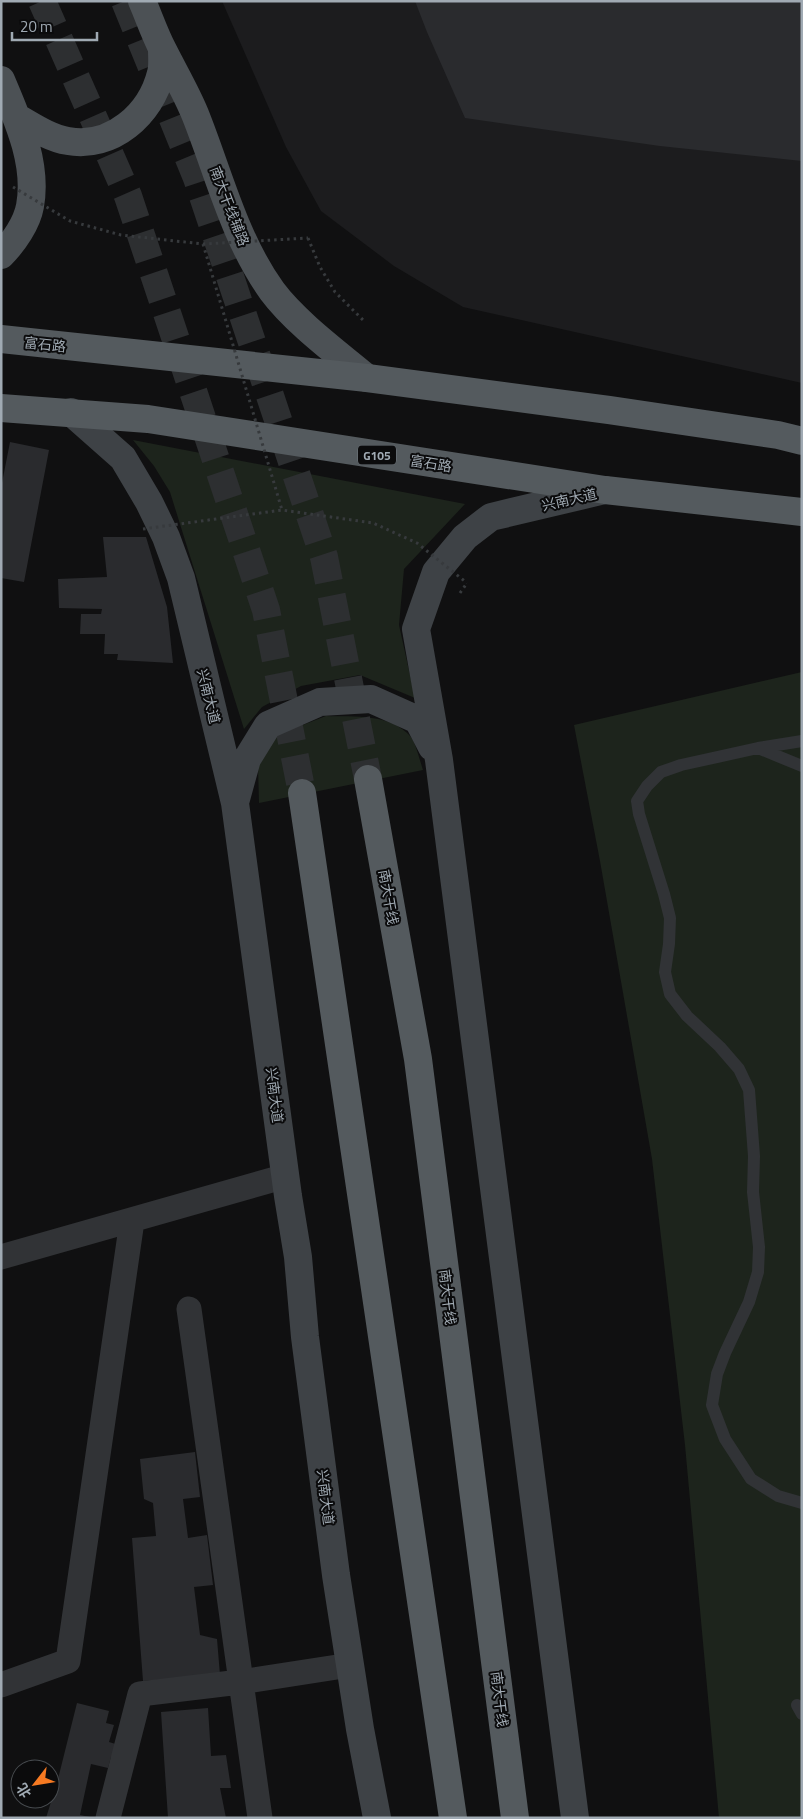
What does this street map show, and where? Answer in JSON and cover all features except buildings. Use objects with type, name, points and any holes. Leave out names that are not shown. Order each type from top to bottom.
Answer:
[{"type":"highway","name":"富石路","points":[[1,339],[367,378],[609,410],[778,435],[802,441]]},
{"type":"highway","name":"富石路","points":[[1,408],[148,419],[605,490],[802,512]]},
{"type":"highway","name":"南大干线","points":[[368,779],[418,1059],[515,1818]]},
{"type":"highway","points":[[302,793],[454,1818]]},
{"type":"main road","name":"南大干线辅路","points":[[142,1],[162,50],[182,84],[195,114],[246,248],[257,268],[274,292],[292,312],[320,339],[367,378]]},
{"type":"main road","points":[[16,117],[47,135],[68,142],[90,142],[110,136],[130,124],[144,110],[155,91],[162,72],[162,50]]},
{"type":"main road","points":[[1,80],[16,117],[26,150],[31,179],[30,206],[22,227],[1,255]]},
{"type":"main road","name":"兴南大道","points":[[71,412],[123,458],[149,502],[166,537],[181,578],[235,803],[298,1256],[305,1337],[334,1566],[378,1818]]},
{"type":"main road","name":"兴南大道","points":[[574,1818],[439,760],[416,629],[436,572],[465,537],[491,517],[605,490]]},
{"type":"main road","points":[[235,803],[247,759],[268,725],[320,702],[371,699],[418,720],[439,760]]},
{"type":"street","points":[[1,1258],[286,1176]]},
{"type":"street","points":[[1,1685],[68,1661],[132,1221]]},
{"type":"street","points":[[188,1309],[260,1818]]},
{"type":"street","points":[[108,1818],[140,1694],[240,1682],[350,1665]]},
{"type":"lane","points":[[802,741],[758,748],[680,765],[661,772],[647,786],[637,801],[639,814],[670,918],[665,972],[670,994],[687,1016],[720,1047],[739,1069],[750,1090],[758,1272],[749,1302],[717,1374],[712,1404],[725,1438],[750,1479],[778,1496],[802,1503]]},
{"type":"lane","points":[[758,748],[802,766]]},
{"type":"path","points":[[13,187],[70,221],[121,235],[203,244],[308,238],[320,267],[334,292],[364,321]]},
{"type":"path","points":[[203,244],[282,510]]},
{"type":"path","points":[[143,529],[282,510],[373,522],[417,543],[467,583]]},
{"type":"shaded area","points":[[222,1],[802,1],[802,383],[463,307],[394,266],[321,211],[286,147]]},
{"type":"shaded area","points":[[133,440],[465,504],[404,569],[399,625],[415,698],[360,675],[301,686],[262,707],[244,729],[170,492],[154,466]]},
{"type":"shaded area","points":[[802,672],[802,1818],[719,1818],[685,1445],[652,1159],[600,861],[574,725]]},
{"type":"shaded area","points":[[326,716],[372,718],[383,720],[403,729],[411,737],[423,770],[259,803],[258,765],[277,735]]},
{"type":"tunnel","points":[[42,1],[128,196],[266,610],[302,793]]},
{"type":"tunnel","points":[[125,1],[197,178],[324,557],[368,779]]}]
